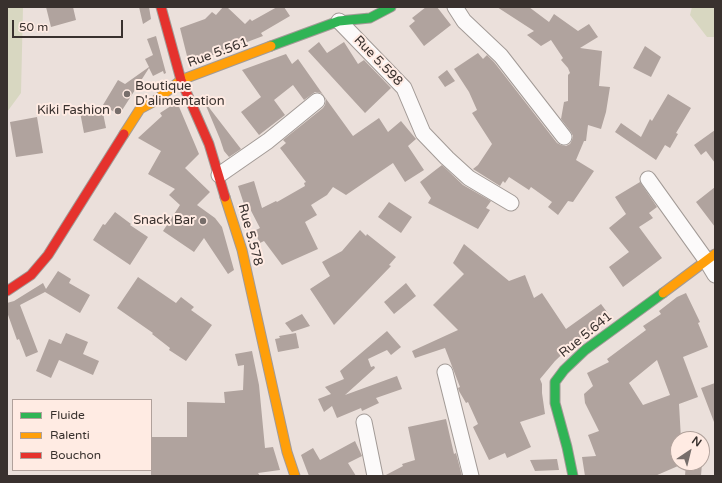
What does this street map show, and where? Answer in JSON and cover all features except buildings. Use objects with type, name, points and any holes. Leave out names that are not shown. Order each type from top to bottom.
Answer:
[{"type":"street","name":"Rue 5.578","points":[[161,7],[181,80],[209,144],[242,250],[287,452],[295,476]]},
{"type":"street","name":"Rue 5.561","points":[[7,291],[31,275],[48,255],[131,121],[140,109],[155,101],[181,80],[339,21],[370,18],[391,7]]},
{"type":"street","points":[[455,7],[464,21],[501,56],[564,137]]},
{"type":"street","name":"Rue 5.598","points":[[339,21],[404,88],[424,133],[447,158],[469,178],[511,203]]},
{"type":"street","points":[[219,175],[268,141],[317,101]]},
{"type":"street","points":[[648,179],[711,257],[715,275]]},
{"type":"street","name":"Rue 5.641","points":[[573,476],[555,403],[555,382],[564,370],[585,350],[711,257]]},
{"type":"street","points":[[446,372],[471,476]]},
{"type":"street","points":[[364,422],[375,476]]},
{"type":"green space","points":[[7,7],[23,7],[21,93],[7,112]]},
{"type":"green space","points":[[692,7],[715,7],[715,37],[707,37],[690,15]]},
{"type":"traffic: fast","points":[[271,46],[339,21],[370,18],[391,7]]},
{"type":"traffic: fast","points":[[573,476],[555,403],[555,382],[564,370],[585,350],[663,293]]},
{"type":"traffic: slow","points":[[124,134],[140,109],[155,101],[181,80],[271,46]]},
{"type":"traffic: slow","points":[[225,197],[242,250],[287,452],[295,476]]},
{"type":"traffic: slow","points":[[663,293],[715,254]]},
{"type":"traffic: jam","points":[[161,7],[181,80],[209,144],[225,197]]},
{"type":"traffic: jam","points":[[7,291],[31,275],[48,255],[124,134]]},
{"type":"place","name":"Boutique D'alimentation","points":[[127,94]]},
{"type":"place","name":"Kiki Fashion","points":[[118,111]]},
{"type":"place","name":"Snack Bar","points":[[203,221]]}]
